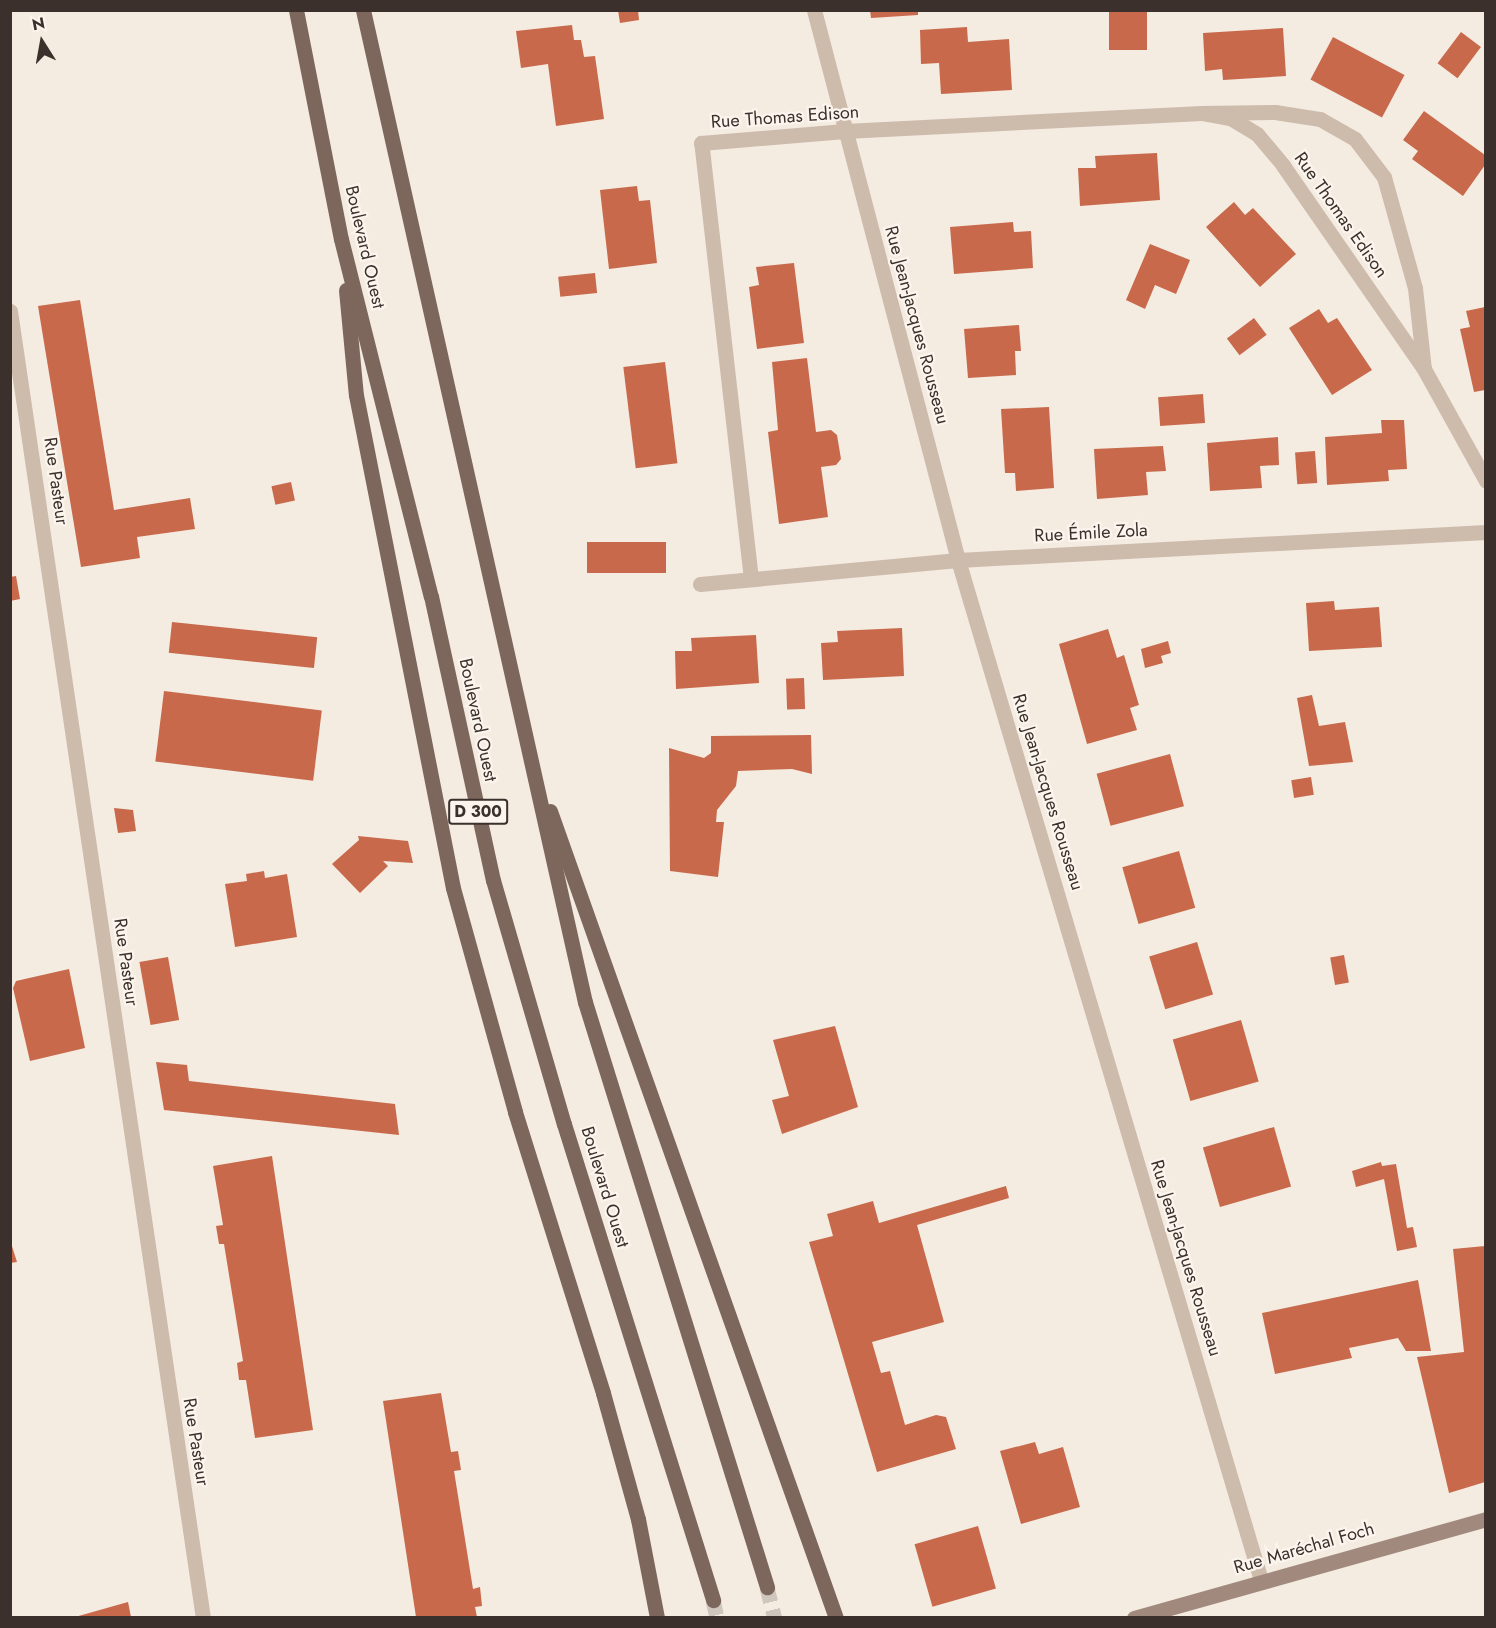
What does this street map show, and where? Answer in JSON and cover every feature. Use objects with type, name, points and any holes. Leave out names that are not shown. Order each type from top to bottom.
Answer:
[{"type":"main road","name":"Boulevard Ouest","points":[[296,10],[342,239],[431,596],[494,880],[564,1124],[712,1600]]},
{"type":"main road","name":"Boulevard Ouest","points":[[363,10],[585,1002],[766,1587]]},
{"type":"main road","points":[[342,239],[356,395],[453,888],[514,1112],[603,1393],[638,1519],[657,1617]]},
{"type":"main road","points":[[529,752],[836,1617]]},
{"type":"main road","name":"Rue Maréchal Foch","points":[[1134,1617],[1485,1519]]},
{"type":"street","name":"Rue Jean-Jacques Rousseau","points":[[814,10],[958,560],[1262,1580]]},
{"type":"street","name":"Rue Thomas Edison","points":[[750,579],[701,143],[845,131],[1202,113],[1275,112],[1320,119],[1355,139],[1384,177],[1399,218],[1415,288],[1424,369]]},
{"type":"street","name":"Rue Thomas Edison","points":[[1202,113],[1230,118],[1257,134],[1283,165],[1424,369],[1485,481]]},
{"type":"street","name":"Rue Pasteur","points":[[10,311],[203,1617]]},
{"type":"street","name":"Rue Émile Zola","points":[[700,584],[958,560],[1485,532]]},
{"type":"building","points":[[618,10],[638,10],[639,20],[620,23]]},
{"type":"building","points":[[870,10],[918,10],[918,15],[871,18]]},
{"type":"building","points":[[1109,10],[1147,10],[1147,50],[1109,50]]},
{"type":"building","points":[[572,25],[574,40],[581,40],[584,57],[595,56],[604,119],[556,126],[548,64],[521,68],[516,31]]},
{"type":"building","points":[[967,27],[968,42],[1009,39],[1012,90],[941,94],[939,63],[921,64],[920,30]]},
{"type":"building","points":[[1283,28],[1286,76],[1223,80],[1222,69],[1205,71],[1203,33]]},
{"type":"building","points":[[1461,32],[1481,47],[1457,78],[1438,63]]},
{"type":"building","points":[[1333,37],[1405,75],[1382,117],[1310,79]]},
{"type":"building","points":[[1424,111],[1485,155],[1485,165],[1463,196],[1412,159],[1418,151],[1403,140]]},
{"type":"building","points":[[1157,153],[1160,200],[1080,206],[1078,168],[1096,168],[1095,156]]},
{"type":"building","points":[[637,186],[639,201],[650,200],[657,263],[609,269],[600,190]]},
{"type":"building","points":[[1234,202],[1245,215],[1253,208],[1296,254],[1260,287],[1206,227]]},
{"type":"building","points":[[1013,222],[1014,232],[1031,231],[1033,268],[954,274],[950,227]]},
{"type":"building","points":[[1150,244],[1190,260],[1176,294],[1155,285],[1145,309],[1126,300]]},
{"type":"building","points":[[794,263],[804,343],[757,349],[749,287],[759,285],[756,267]]},
{"type":"building","points":[[595,273],[597,293],[560,297],[558,277]]},
{"type":"building","points":[[80,300],[114,510],[190,498],[195,529],[137,537],[140,558],[81,567],[38,306]]},
{"type":"building","points":[[1485,307],[1485,390],[1474,392],[1460,329],[1470,327],[1466,311]]},
{"type":"building","points":[[1319,309],[1328,323],[1337,318],[1372,370],[1332,395],[1289,328]]},
{"type":"building","points":[[1254,318],[1267,335],[1239,355],[1227,338]]},
{"type":"building","points":[[1019,325],[1021,351],[1015,351],[1016,375],[968,378],[964,329]]},
{"type":"building","points":[[807,358],[816,432],[831,430],[837,435],[841,459],[836,465],[821,467],[828,517],[779,524],[768,432],[778,430],[772,362]]},
{"type":"building","points":[[665,362],[677,463],[636,468],[623,367]]},
{"type":"building","points":[[1203,394],[1205,423],[1160,426],[1158,397]]},
{"type":"building","points":[[1049,407],[1054,488],[1016,491],[1015,473],[1005,473],[1001,409]]},
{"type":"building","points":[[1381,420],[1404,420],[1407,469],[1388,470],[1389,481],[1327,485],[1325,437],[1382,433]]},
{"type":"building","points":[[1278,437],[1279,465],[1260,466],[1262,488],[1210,491],[1207,443]]},
{"type":"building","points":[[1163,446],[1166,471],[1146,472],[1148,495],[1097,499],[1094,449]]},
{"type":"building","points":[[1315,451],[1317,483],[1297,484],[1295,452]]},
{"type":"building","points":[[291,482],[295,501],[275,505],[271,486]]},
{"type":"building","points":[[587,542],[666,542],[666,573],[587,573]]},
{"type":"building","points":[[16,576],[20,599],[10,601],[10,577]]},
{"type":"building","points":[[1334,601],[1335,610],[1379,607],[1382,647],[1309,651],[1306,603]]},
{"type":"building","points":[[172,622],[317,637],[314,668],[169,653]]},
{"type":"building","points":[[902,628],[904,676],[823,680],[821,643],[838,642],[837,631]]},
{"type":"building","points":[[1108,629],[1117,658],[1124,655],[1139,705],[1130,708],[1137,730],[1087,744],[1059,644]]},
{"type":"building","points":[[756,635],[759,683],[676,689],[675,651],[692,651],[691,638]]},
{"type":"building","points":[[1168,641],[1171,653],[1161,656],[1163,663],[1145,668],[1141,649]]},
{"type":"building","points":[[804,678],[805,709],[787,710],[786,679]]},
{"type":"building","points":[[164,691],[322,710],[313,781],[155,761]]},
{"type":"building","points":[[1312,695],[1319,726],[1345,722],[1353,762],[1309,766],[1297,698]]},
{"type":"building","points":[[811,735],[812,774],[792,769],[738,771],[736,786],[717,810],[716,822],[724,822],[718,877],[670,871],[669,748],[704,758],[711,753],[711,736]]},
{"type":"building","points":[[1170,754],[1184,806],[1111,826],[1097,774]]},
{"type":"building","points":[[1311,777],[1314,795],[1294,798],[1291,780]]},
{"type":"building","points":[[114,808],[133,810],[136,831],[118,833]]},
{"type":"building","points":[[358,836],[408,841],[413,863],[383,861],[388,866],[360,893],[332,864],[359,840]]},
{"type":"building","points":[[1179,851],[1195,908],[1139,924],[1122,867]]},
{"type":"building","points":[[264,871],[265,878],[287,874],[297,937],[235,947],[225,884],[247,881],[246,874]]},
{"type":"building","points":[[1197,942],[1213,995],[1165,1009],[1149,957]]},
{"type":"building","points":[[1344,955],[1349,983],[1335,985],[1330,957]]},
{"type":"building","points":[[168,957],[179,1020],[151,1025],[139,962]]},
{"type":"building","points":[[69,969],[85,1048],[30,1061],[13,988],[16,981]]},
{"type":"building","points":[[1241,1020],[1259,1082],[1190,1101],[1173,1040]]},
{"type":"building","points":[[835,1026],[858,1107],[782,1134],[772,1100],[789,1096],[773,1040]]},
{"type":"building","points":[[156,1062],[187,1065],[189,1081],[395,1104],[399,1135],[164,1110]]},
{"type":"building","points":[[1274,1127],[1291,1187],[1220,1207],[1203,1147]]},
{"type":"building","points":[[272,1156],[313,1430],[255,1438],[246,1380],[239,1380],[237,1363],[243,1361],[224,1244],[219,1244],[216,1226],[223,1225],[213,1166]]},
{"type":"building","points":[[1381,1162],[1382,1166],[1396,1164],[1407,1228],[1413,1227],[1417,1247],[1397,1251],[1384,1179],[1356,1187],[1352,1171]]},
{"type":"building","points":[[1006,1186],[1009,1198],[917,1225],[944,1322],[872,1342],[881,1373],[890,1371],[905,1425],[936,1415],[946,1417],[956,1449],[877,1472],[809,1242],[833,1236],[827,1214],[873,1201],[879,1223]]},
{"type":"building","points":[[10,1240],[17,1262],[10,1263]]},
{"type":"building","points":[[1485,1246],[1485,1482],[1449,1493],[1417,1357],[1464,1352],[1453,1249]]},
{"type":"building","points":[[1418,1280],[1431,1351],[1406,1351],[1398,1338],[1349,1348],[1352,1358],[1275,1374],[1262,1313]]},
{"type":"building","points":[[441,1393],[451,1452],[458,1451],[461,1470],[454,1471],[473,1589],[480,1587],[482,1606],[475,1607],[477,1617],[416,1617],[383,1401]]},
{"type":"building","points":[[1035,1442],[1039,1454],[1063,1447],[1080,1507],[1021,1524],[1000,1451]]},
{"type":"building","points":[[978,1526],[996,1588],[932,1607],[915,1544]]},
{"type":"building","points":[[128,1602],[131,1617],[75,1617]]},
{"type":"tunnel","points":[[767,1587],[775,1618]]},
{"type":"tunnel","points":[[713,1600],[717,1618]]}]
